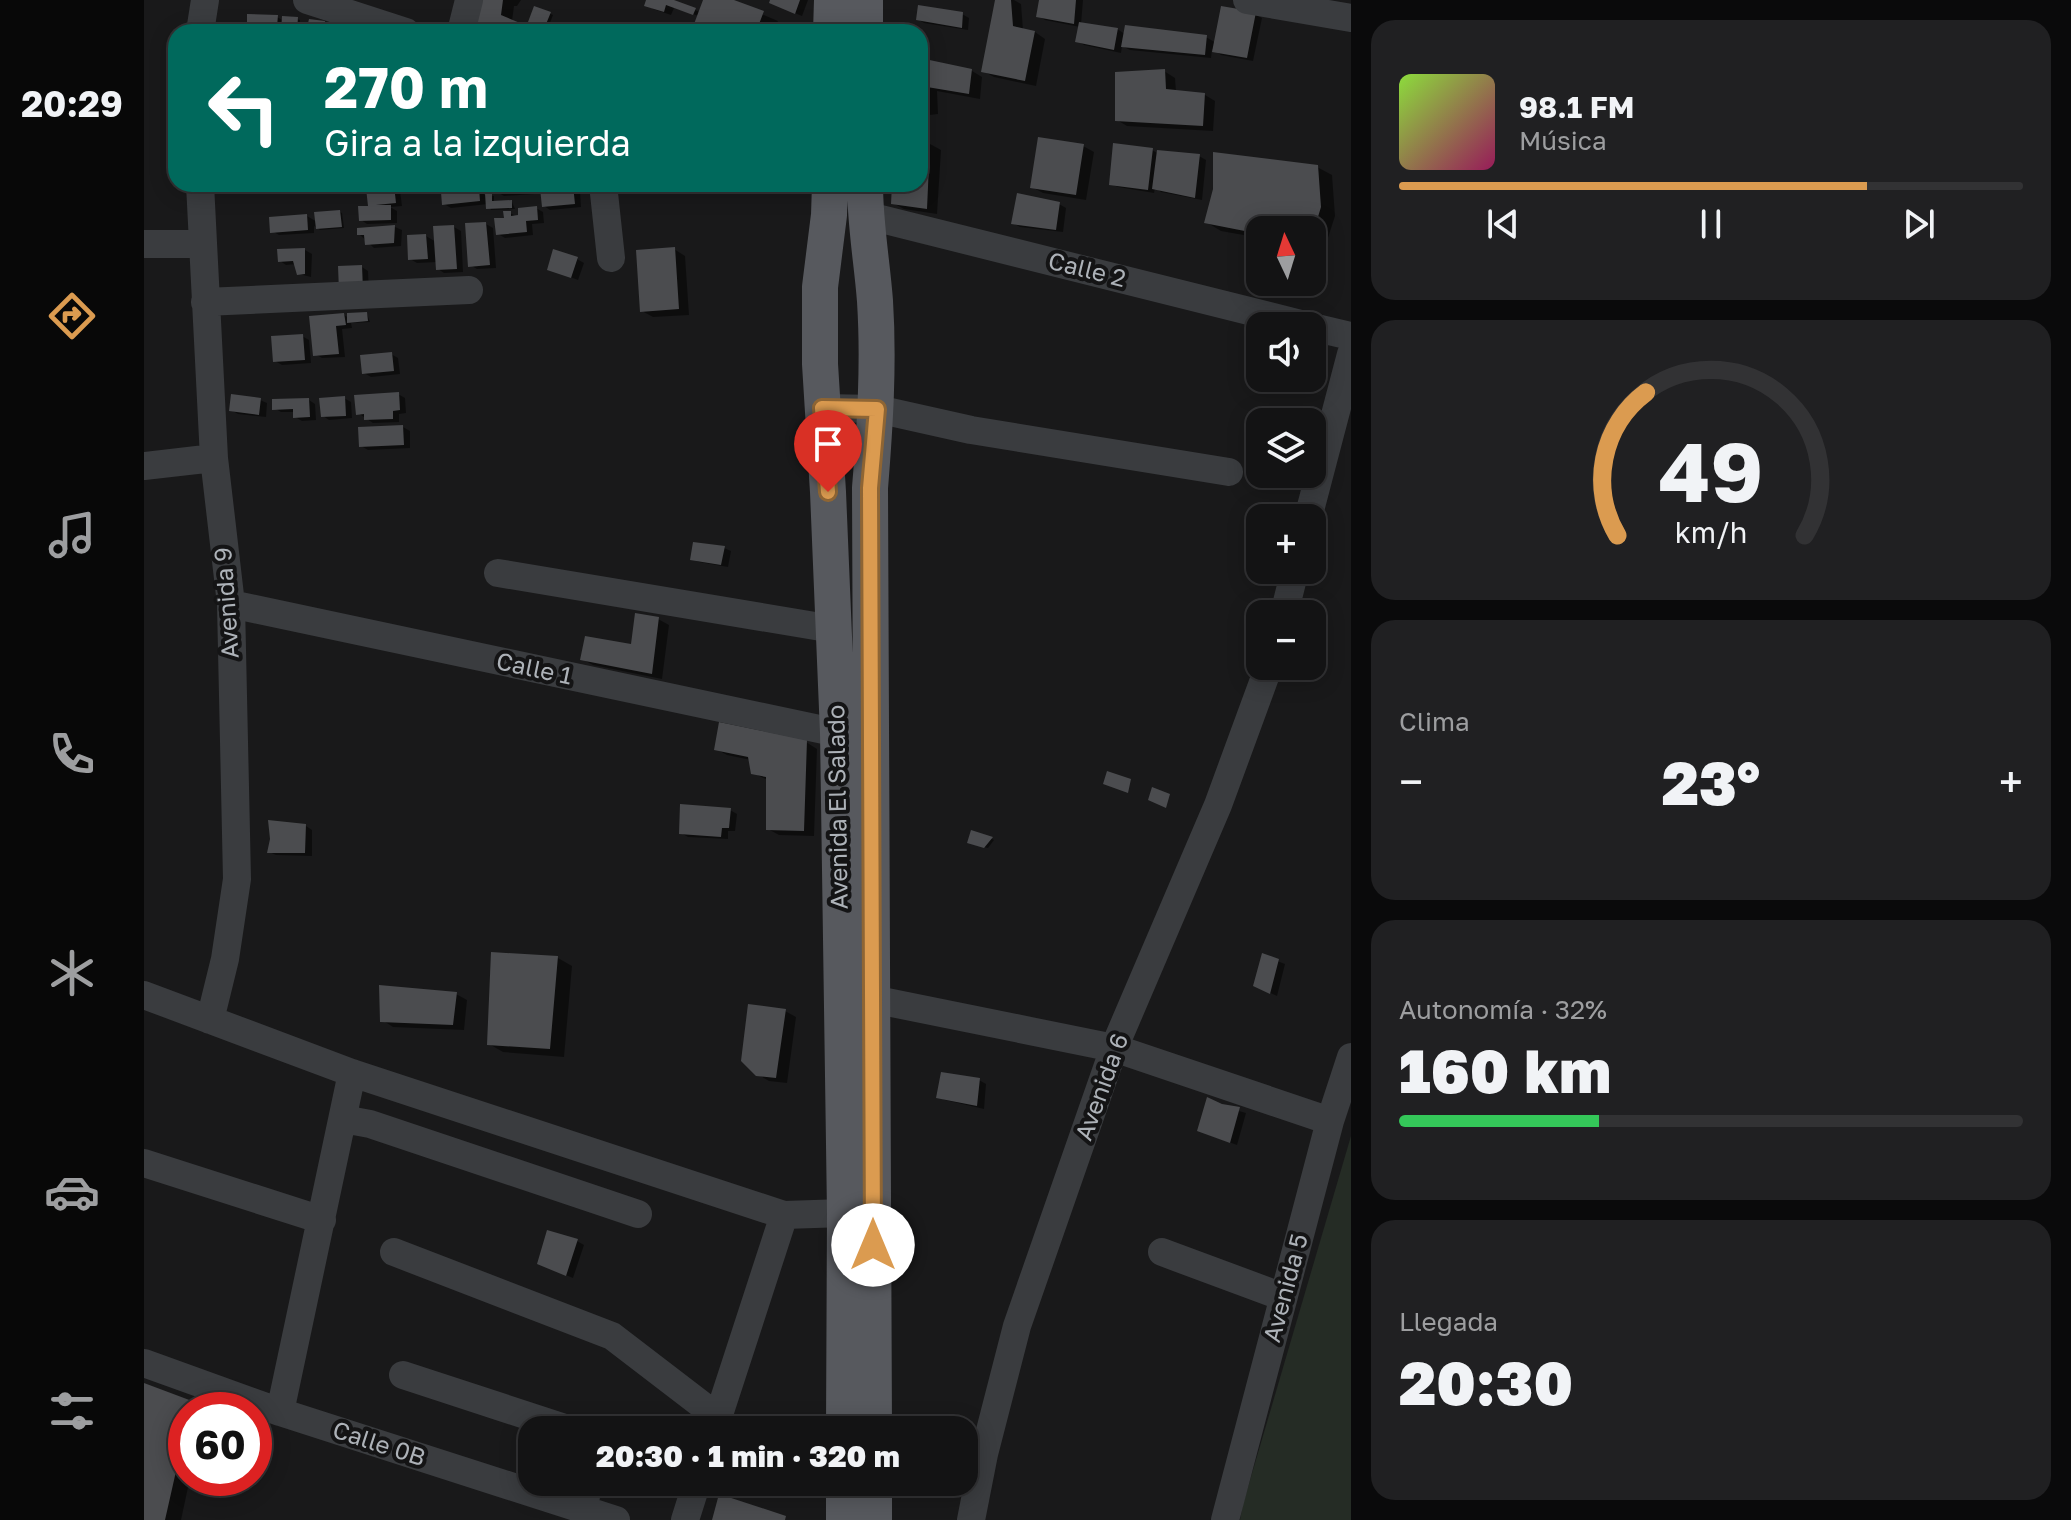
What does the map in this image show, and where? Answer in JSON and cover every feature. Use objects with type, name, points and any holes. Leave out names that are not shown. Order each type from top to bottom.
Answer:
[{"type":"main road","points":[[831,24],[832,0]]},
{"type":"main road","points":[[865,0],[865,24]]},
{"type":"main road","name":"Avenida El Salado","points":[[830,192],[820,287],[820,364],[838,733],[845,1213],[844,1416]]},
{"type":"main road","name":"Avenida El Salado","points":[[865,199],[875,301],[877,409],[870,488],[874,1416]]},
{"type":"main road","points":[[844,1496],[844,1520]]},
{"type":"main road","points":[[874,1496],[874,1520]]},
{"type":"street","points":[[201,24],[205,0]]},
{"type":"street","points":[[307,0],[381,24]]},
{"type":"street","points":[[463,24],[469,0]]},
{"type":"street","points":[[1247,0],[1351,18]]},
{"type":"street","name":"Avenida 9","points":[[200,192],[214,458],[231,604],[237,879],[225,959],[210,1020]]},
{"type":"street","points":[[604,192],[611,258]]},
{"type":"street","name":"Calle 2","points":[[865,199],[1262,312]]},
{"type":"street","points":[[144,244],[202,244]]},
{"type":"street","points":[[205,302],[469,290]]},
{"type":"street","name":"Calle 2","points":[[1326,330],[1351,336]]},
{"type":"street","points":[[1312,504],[1351,354]]},
{"type":"street","points":[[822,408],[877,409],[971,430],[1229,472]]},
{"type":"street","points":[[144,466],[214,458]]},
{"type":"street","points":[[498,573],[833,629]]},
{"type":"street","name":"Calle 1","points":[[231,604],[838,733]]},
{"type":"street","name":"Avenida 6","points":[[971,1520],[984,1454],[1017,1326],[1114,1048],[1218,805],[1264,680]]},
{"type":"street","points":[[144,995],[352,1073],[784,1215],[845,1213]]},
{"type":"street","points":[[872,999],[1114,1048],[1330,1121]]},
{"type":"street","name":"Avenida 5","points":[[1225,1520],[1330,1121],[1351,1057]]},
{"type":"street","points":[[280,1412],[352,1073]]},
{"type":"street","points":[[343,1119],[370,1124],[638,1214]]},
{"type":"street","points":[[144,1163],[322,1220]]},
{"type":"street","points":[[719,1416],[784,1215]]},
{"type":"street","points":[[394,1252],[612,1336],[707,1416]]},
{"type":"street","points":[[1162,1252],[1283,1297]]},
{"type":"street","name":"Calle 0B","points":[[144,1363],[280,1412],[616,1520]]},
{"type":"street","points":[[403,1375],[528,1416]]},
{"type":"street","points":[[584,1510],[586,1496]]},
{"type":"street","points":[[685,1520],[693,1496]]},
{"type":"shaded area","points":[[1351,1136],[1351,1520],[1240,1520],[1243,1504]]},
{"type":"building","points":[[479,0],[503,0],[501,15],[520,23],[520,24],[469,24]]},
{"type":"building","points":[[646,0],[674,0],[696,8],[693,15],[666,5],[664,12],[644,6]]},
{"type":"building","points":[[703,0],[734,0],[764,11],[759,24],[694,24]]},
{"type":"building","points":[[770,0],[800,0],[795,14],[769,3]]},
{"type":"building","points":[[995,0],[1011,0],[1013,26],[1035,31],[1025,81],[981,72]]},
{"type":"building","points":[[1039,0],[1076,0],[1074,24],[1036,17]]},
{"type":"building","points":[[918,5],[963,12],[962,28],[916,20]]},
{"type":"building","points":[[534,6],[551,12],[546,24],[528,22]]},
{"type":"building","points":[[1221,6],[1256,12],[1247,58],[1212,52]]},
{"type":"building","points":[[247,14],[278,15],[277,24],[247,24]]},
{"type":"building","points":[[282,16],[298,17],[298,24],[282,24]]},
{"type":"building","points":[[309,19],[325,21],[324,24],[308,24]]},
{"type":"building","points":[[1079,22],[1118,28],[1114,50],[1075,42]]},
{"type":"building","points":[[1125,25],[1207,35],[1205,55],[1121,47]]},
{"type":"building","points":[[928,60],[972,69],[969,94],[928,87]]},
{"type":"building","points":[[1165,69],[1166,89],[1205,93],[1203,126],[1115,121],[1115,72]]},
{"type":"building","points":[[1038,137],[1084,144],[1076,195],[1030,188]]},
{"type":"building","points":[[928,142],[930,142],[928,187]]},
{"type":"building","points":[[1113,143],[1153,148],[1148,190],[1109,185]]},
{"type":"building","points":[[1157,150],[1200,154],[1195,198],[1152,189]]},
{"type":"building","points":[[1213,152],[1318,165],[1321,207],[1318,216],[1246,216],[1246,231],[1204,223],[1213,189]]},
{"type":"building","points":[[366,192],[395,192],[396,203],[376,205],[391,205],[391,220],[359,221],[358,206],[368,206]]},
{"type":"building","points":[[441,192],[479,192],[480,201],[442,205]]},
{"type":"building","points":[[540,192],[574,192],[575,204],[542,207]]},
{"type":"building","points":[[892,192],[928,192],[927,209],[891,204]]},
{"type":"building","points":[[485,193],[492,193],[492,201],[512,200],[512,208],[486,209]]},
{"type":"building","points":[[1017,193],[1060,202],[1056,230],[1011,224]]},
{"type":"building","points":[[537,206],[538,220],[526,221],[527,232],[496,235],[494,218],[504,218],[503,211],[511,211],[511,216],[518,215],[518,208]]},
{"type":"building","points":[[340,210],[342,227],[316,229],[314,212]]},
{"type":"building","points":[[307,214],[308,230],[270,233],[269,217]]},
{"type":"building","points":[[486,222],[490,265],[468,267],[465,223]]},
{"type":"building","points":[[395,225],[394,243],[365,245],[364,235],[357,235],[357,228]]},
{"type":"building","points":[[454,225],[457,269],[436,270],[433,226]]},
{"type":"building","points":[[426,234],[428,259],[408,260],[407,235]]},
{"type":"building","points":[[675,247],[679,309],[640,312],[636,250]]},
{"type":"building","points":[[305,248],[305,274],[297,275],[293,261],[278,262],[277,249]]},
{"type":"building","points":[[553,249],[578,257],[571,278],[547,270]]},
{"type":"building","points":[[362,265],[363,290],[339,291],[338,266]]},
{"type":"building","points":[[367,312],[368,321],[347,323],[347,313]]},
{"type":"building","points":[[344,313],[346,325],[336,326],[339,354],[313,356],[309,316]]},
{"type":"building","points":[[303,334],[305,360],[273,362],[271,336]]},
{"type":"building","points":[[392,352],[394,371],[362,374],[360,355]]},
{"type":"building","points":[[399,392],[400,410],[393,411],[393,419],[364,420],[364,414],[356,415],[354,395]]},
{"type":"building","points":[[231,394],[261,398],[259,415],[229,411]]},
{"type":"building","points":[[345,396],[346,416],[321,417],[319,398]]},
{"type":"building","points":[[309,398],[310,417],[293,418],[293,409],[272,410],[272,399]]},
{"type":"building","points":[[403,425],[404,445],[359,447],[358,427]]},
{"type":"building","points":[[693,542],[725,546],[721,565],[690,560]]},
{"type":"building","points":[[635,613],[659,617],[652,674],[580,660],[585,636],[631,644]]},
{"type":"building","points":[[719,722],[807,740],[804,831],[766,830],[766,777],[751,774],[748,757],[714,750]]},
{"type":"building","points":[[1107,771],[1131,779],[1128,793],[1103,784]]},
{"type":"building","points":[[1152,787],[1170,794],[1166,808],[1148,800]]},
{"type":"building","points":[[680,804],[731,808],[729,828],[722,828],[721,837],[679,834]]},
{"type":"building","points":[[268,820],[306,824],[305,853],[267,853],[270,839]]},
{"type":"building","points":[[971,830],[993,837],[984,848],[967,843]]},
{"type":"building","points":[[491,952],[558,956],[550,1049],[487,1045]]},
{"type":"building","points":[[1262,953],[1279,959],[1270,994],[1253,986]]},
{"type":"building","points":[[379,985],[457,992],[453,1025],[380,1022]]},
{"type":"building","points":[[748,1004],[786,1009],[776,1078],[756,1076],[741,1061]]},
{"type":"building","points":[[941,1072],[980,1078],[977,1106],[936,1098]]},
{"type":"building","points":[[1207,1097],[1240,1107],[1230,1143],[1197,1131]]},
{"type":"building","points":[[547,1230],[578,1239],[566,1276],[537,1264]]},
{"type":"building","points":[[144,1383],[168,1392],[168,1496],[170,1496],[165,1520],[144,1520]]},
{"type":"building","points":[[718,1496],[786,1516],[785,1520],[712,1520]]},
{"type":"route","points":[[828,492],[822,408],[877,409],[870,488],[873,1245]]}]
